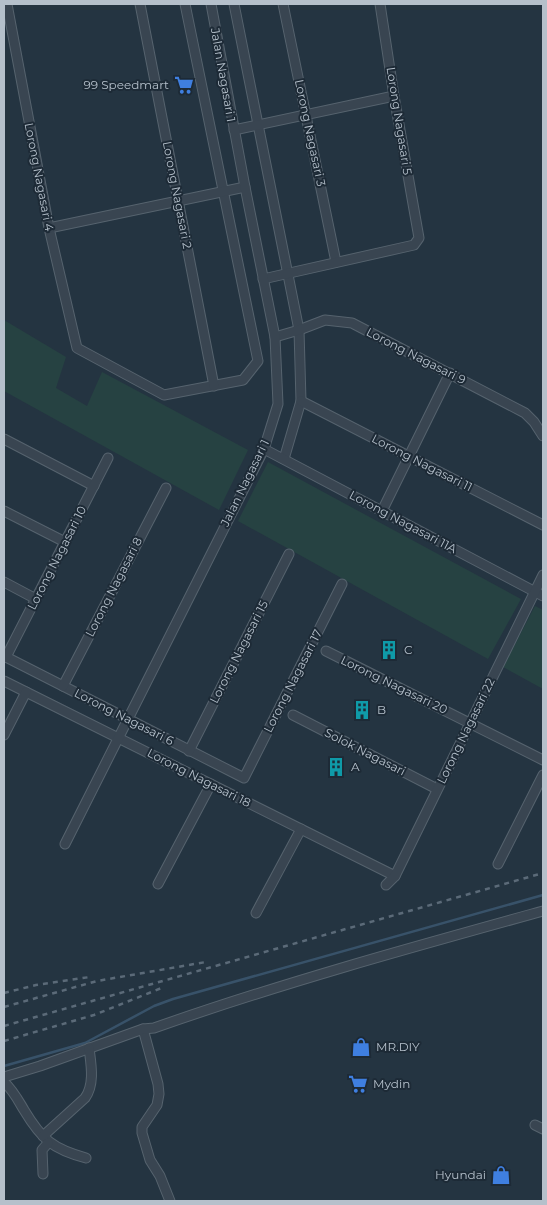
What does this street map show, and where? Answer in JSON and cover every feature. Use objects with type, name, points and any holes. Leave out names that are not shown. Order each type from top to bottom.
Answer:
[{"type":"street","name":"Lorong Nagasari 4","points":[[7,4],[49,228],[78,348],[164,395],[214,386]]},
{"type":"street","name":"Lorong Nagasari 2","points":[[140,4],[214,386]]},
{"type":"street","points":[[185,4],[258,362],[243,380],[214,386]]},
{"type":"street","name":"Jalan Nagasari 1","points":[[66,844],[264,449],[278,404],[275,337],[211,4]]},
{"type":"street","name":"Jalan Nagasari 1","points":[[234,4],[300,330],[301,401],[284,459]]},
{"type":"street","name":"Lorong Nagasari 3","points":[[283,4],[336,262]]},
{"type":"street","name":"Lorong Nagasari 5","points":[[336,262],[414,245],[419,238],[380,4]]},
{"type":"street","points":[[234,130],[394,96]]},
{"type":"street","points":[[49,228],[245,187]]},
{"type":"street","points":[[263,280],[336,262]]},
{"type":"street","name":"Lorong Nagasari 9","points":[[275,337],[325,320],[352,323],[525,413],[534,422],[543,436]]},
{"type":"street","points":[[382,511],[450,373]]},
{"type":"street","name":"Lorong Nagasari 11","points":[[301,401],[543,525]]},
{"type":"street","points":[[4,439],[94,486]]},
{"type":"street","name":"Lorong Nagasari 11A","points":[[264,449],[539,594]]},
{"type":"street","name":"Lorong Nagasari 10","points":[[5,657],[108,458]]},
{"type":"street","name":"Lorong Nagasari 8","points":[[63,686],[166,488]]},
{"type":"street","points":[[4,511],[65,542]]},
{"type":"street","name":"Lorong Nagasari 15","points":[[189,751],[289,554]]},
{"type":"street","name":"Lorong Nagasari 22","points":[[386,885],[395,876],[470,723],[539,594],[543,576]]},
{"type":"street","points":[[4,582],[36,599]]},
{"type":"street","name":"Lorong Nagasari 17","points":[[244,778],[342,584]]},
{"type":"street","name":"Lorong Nagasari 20","points":[[326,652],[543,760]]},
{"type":"street","name":"Lorong Nagasari 6","points":[[5,657],[244,778]]},
{"type":"street","name":"Lorong Nagasari 18","points":[[4,681],[395,876]]},
{"type":"street","points":[[4,735],[26,692]]},
{"type":"street","name":"Solok Nagasari","points":[[293,715],[437,789]]},
{"type":"street","points":[[498,864],[543,775]]},
{"type":"street","points":[[158,884],[211,784]]},
{"type":"street","points":[[256,913],[301,829]]},
{"type":"street","points":[[4,1077],[143,1029],[154,1028],[226,1002],[543,911]]},
{"type":"street","points":[[143,1029],[159,1094],[157,1105],[142,1127],[142,1133],[150,1160],[160,1176],[170,1201]]},
{"type":"street","points":[[43,1174],[42,1150],[45,1139],[89,1093],[91,1088],[89,1048]]},
{"type":"street","points":[[4,1082],[11,1088],[30,1121],[45,1139],[69,1154],[86,1158]]},
{"type":"green space","points":[[4,320],[66,357],[56,388],[87,406],[102,372],[248,450],[219,510],[4,391]]},
{"type":"green space","points":[[268,462],[521,599],[488,659],[238,521]]},
{"type":"green space","points":[[535,606],[543,610],[543,689],[503,667]]},
{"type":"waterway","points":[[4,1066],[85,1043],[154,1006],[173,999],[543,895]]},
{"type":"railway","points":[[4,1026],[543,873]]},
{"type":"railway","points":[[4,1007],[97,981],[206,962]]},
{"type":"railway","points":[[4,993],[36,985],[90,977]]},
{"type":"railway","points":[[4,1041],[94,1015],[164,987]]},
{"type":"place","name":"99 Speedmart","points":[[184,85]]},
{"type":"place","name":"C","points":[[389,650]]},
{"type":"place","name":"B","points":[[362,710]]},
{"type":"place","name":"A","points":[[336,767]]},
{"type":"place","name":"MR.DIY","points":[[361,1047]]},
{"type":"place","name":"Mydin","points":[[358,1084]]},
{"type":"place","name":"Hyundai","points":[[501,1175]]}]
